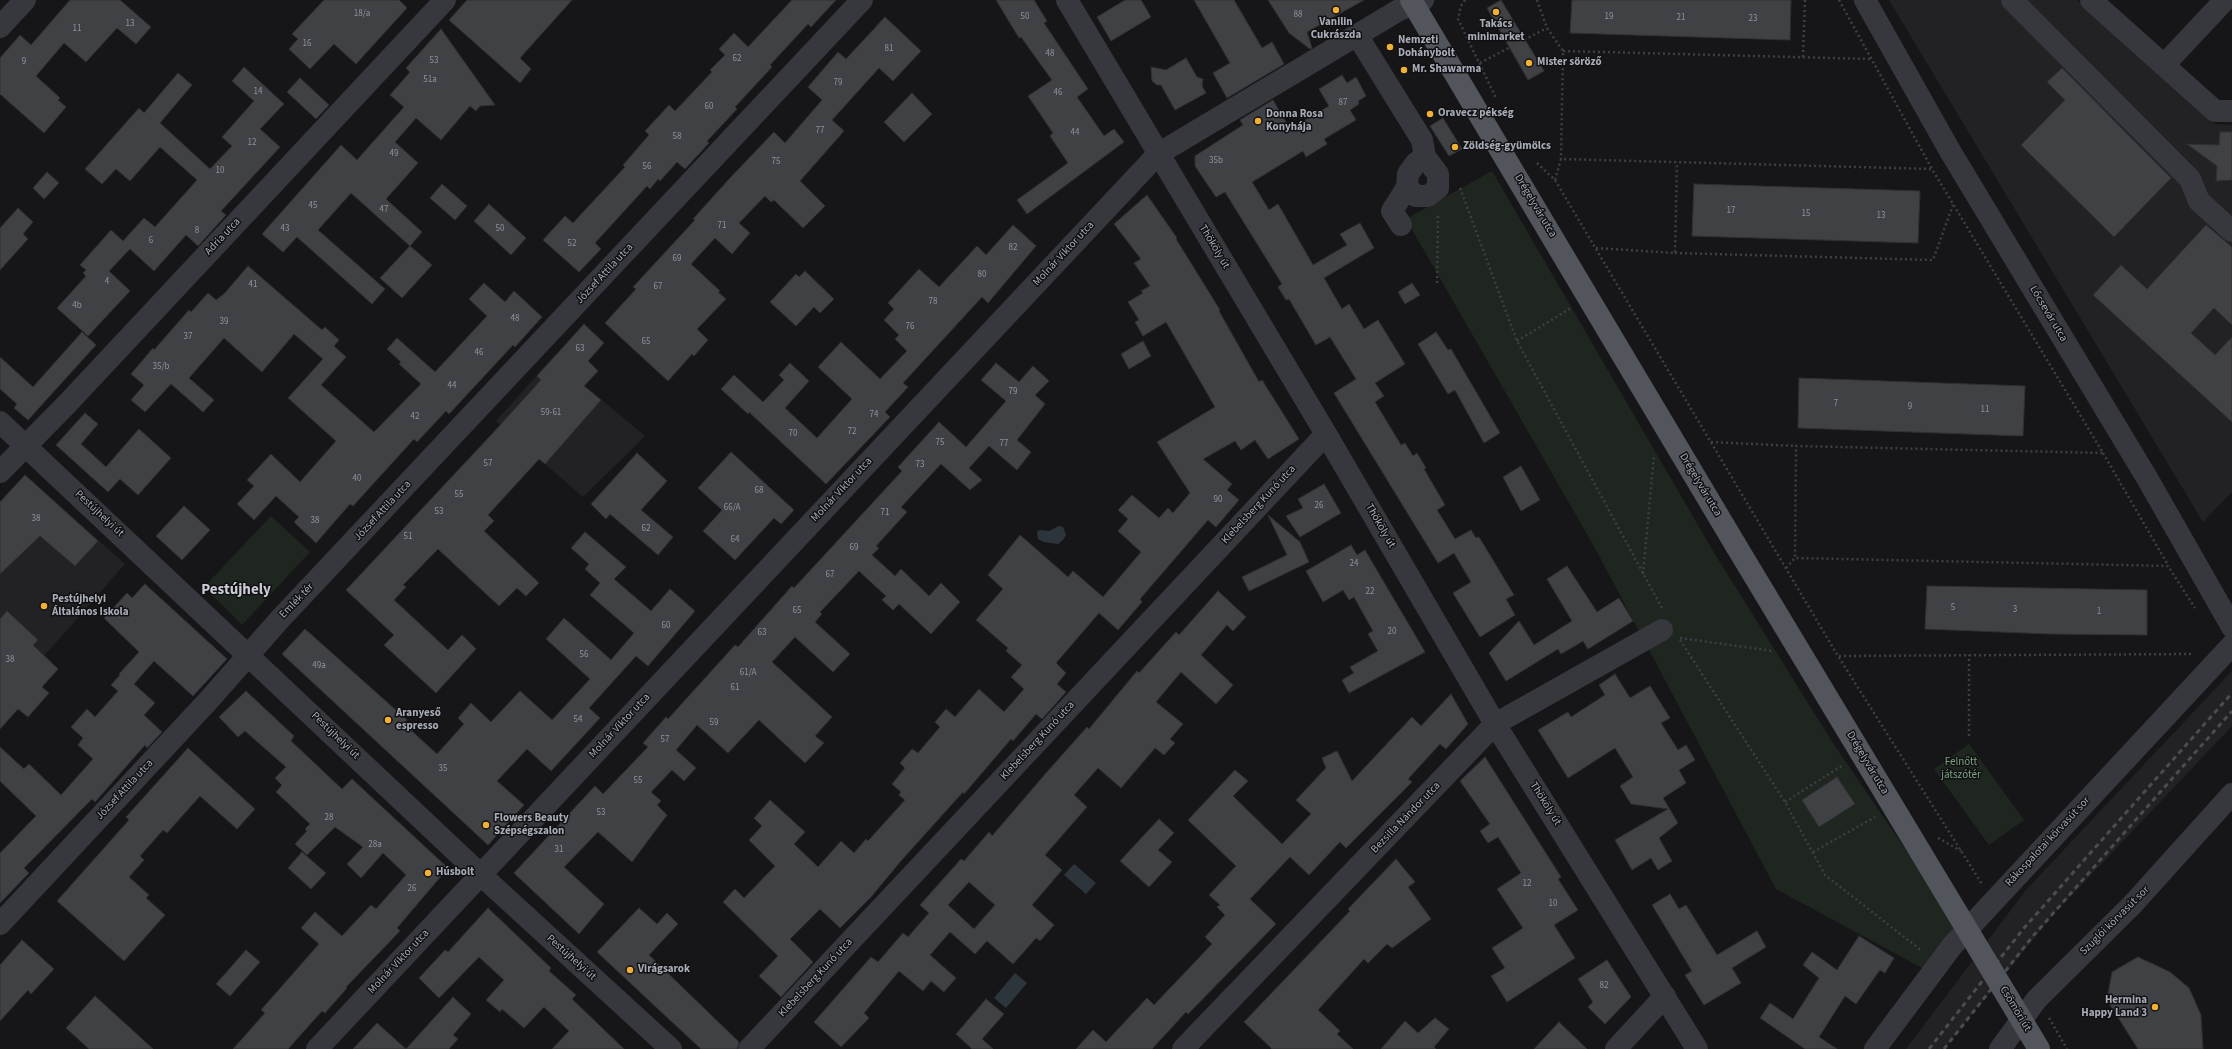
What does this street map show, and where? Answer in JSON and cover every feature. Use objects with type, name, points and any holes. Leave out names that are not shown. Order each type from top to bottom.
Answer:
[{"type":"main road","name":"Drégelyvár utca","points":[[1416,1],[1735,544],[1991,969]]},
{"type":"main road","name":"Csömöri út","points":[[1991,969],[2039,1049]]},
{"type":"street","points":[[0,27],[25,0]]},
{"type":"street","name":"Adria utca","points":[[0,472],[66,405],[446,0]]},
{"type":"street","name":"József Attila utca","points":[[348,549],[862,0]]},
{"type":"street","name":"Thököly út","points":[[1067,0],[1326,434],[1495,724],[1697,1049]]},
{"type":"street","name":"Lőcsevár utca","points":[[1865,0],[1950,152],[2147,478],[2232,627]]},
{"type":"street","points":[[2012,0],[2190,180],[2199,200],[2232,231]]},
{"type":"street","points":[[2091,0],[2215,111],[2232,111]]},
{"type":"street","points":[[2164,65],[2225,0]]},
{"type":"street","name":"Molnár Viktor utca","points":[[317,1049],[1158,154],[1416,1]]},
{"type":"street","points":[[1357,35],[1422,140],[1425,157],[1438,174],[1438,188],[1428,196],[1416,196],[1407,187]]},
{"type":"street","points":[[1401,225],[1392,211],[1407,187],[1408,174],[1416,164],[1425,157]]},
{"type":"street","name":"Pestújhelyi út","points":[[0,422],[481,875],[671,1049]]},
{"type":"street","name":"Klebelsberg Kunó utca","points":[[749,1049],[1326,434]]},
{"type":"street","name":"Emlék tér","points":[[249,655],[281,618],[348,549]]},
{"type":"street","name":"Bezsilla Nándor utca","points":[[1183,1049],[1495,724],[1670,628]]},
{"type":"street","name":"Rákospalotai körvasút sor","points":[[1875,1049],[1938,964],[1993,901],[2228,650]]},
{"type":"street","name":"József Attila utca","points":[[0,924],[249,655]]},
{"type":"street","name":"Szuglói körvasút sor","points":[[2000,1049],[2037,999],[2132,905],[2232,794]]},
{"type":"street","points":[[1616,1049],[1665,996]]},
{"type":"path","points":[[1465,0],[1460,6],[1458,19],[1498,103]]},
{"type":"path","points":[[1537,0],[1547,28],[1563,51],[1561,159],[1555,180]]},
{"type":"path","points":[[1803,57],[1805,0]]},
{"type":"path","points":[[1839,0],[1932,170],[2168,566],[2196,610]]},
{"type":"path","points":[[1480,63],[1547,28]]},
{"type":"path","points":[[1563,51],[1872,59]]},
{"type":"path","points":[[1561,159],[1932,170]]},
{"type":"path","points":[[1675,252],[1677,162]]},
{"type":"path","points":[[1537,163],[1555,180],[1838,656],[1993,901]]},
{"type":"path","points":[[1460,187],[1517,341],[1643,574],[1670,628],[1785,802],[1825,875],[1938,964]]},
{"type":"path","points":[[1437,283],[1438,188]]},
{"type":"path","points":[[1596,248],[1932,260],[1953,204]]},
{"type":"path","points":[[1517,341],[1576,305]]},
{"type":"path","points":[[1711,442],[1796,446],[2102,454]]},
{"type":"path","points":[[1786,568],[1794,558],[1796,446]]},
{"type":"path","points":[[1643,574],[1654,455]]},
{"type":"path","points":[[1794,558],[2168,566]]},
{"type":"path","points":[[1670,628],[1773,651]]},
{"type":"path","points":[[1838,656],[2228,650]]},
{"type":"path","points":[[1969,655],[1969,736]]},
{"type":"path","points":[[1785,802],[1843,765]]},
{"type":"path","points":[[1813,852],[1875,817]]},
{"type":"path","points":[[2037,999],[2067,1049]]},
{"type":"shaded area","points":[[1889,0],[2077,0],[2215,124],[2232,125],[2232,492],[2203,522]]},
{"type":"shaded area","points":[[555,355],[587,383],[585,386],[645,436],[583,497],[496,421]]},
{"type":"shaded area","name":"Pestújhelyi Általános Iskola","points":[[25,475],[125,564],[51,648],[0,700],[0,502]]},
{"type":"shaded area","points":[[1059,526],[1063,527],[1066,535],[1058,544],[1044,542],[1038,539],[1037,532],[1039,530],[1049,531]]},
{"type":"shaded area","points":[[2232,671],[2232,726],[2053,915],[1944,1049],[1906,1049],[2026,890]]},
{"type":"shaded area","points":[[1074,864],[1096,883],[1086,894],[1064,875]]},
{"type":"shaded area","points":[[1015,973],[1027,983],[1006,1008],[994,998]]},
{"type":"green space","points":[[1492,171],[1713,551],[1831,740],[1956,924],[1924,969],[1776,889],[1596,550],[1406,219]]},
{"type":"green space","points":[[271,516],[310,552],[242,625],[204,587]]},
{"type":"green space","name":"Felnőtt játszótér","points":[[1969,744],[2024,820],[1989,845],[1934,769]]},
{"type":"building","points":[[70,0],[120,0],[151,27],[136,44],[117,28],[86,62],[64,43],[36,76],[60,98],[58,100],[66,107],[44,133],[0,94],[0,58],[20,35],[31,45]]},
{"type":"building","points":[[324,0],[399,0],[407,8],[356,64],[334,44],[310,69],[289,49],[298,39],[292,34]]},
{"type":"building","points":[[467,0],[572,0],[520,58],[531,69],[520,83],[449,20]]},
{"type":"building","points":[[792,0],[836,0],[811,27],[808,24],[770,65],[772,67],[735,107],[737,109],[707,141],[709,143],[685,169],[677,162],[660,181],[658,179],[650,189],[647,186],[595,243],[601,249],[579,272],[543,240],[565,216],[573,223],[625,167],[623,165],[649,135],[645,131],[669,105],[675,111],[712,72],[710,70],[725,55],[719,49],[734,33],[748,47]]},
{"type":"building","points":[[996,0],[1034,0],[1047,21],[1044,23],[1088,89],[1077,97],[1104,136],[1114,129],[1124,142],[1027,214],[1017,200],[1068,163],[1050,136],[1053,133],[1028,96],[1052,80],[1021,37],[1019,38]]},
{"type":"building","points":[[1125,0],[1141,0],[1151,17],[1111,41],[1097,17]]},
{"type":"building","points":[[1194,0],[1234,0],[1262,48],[1272,42],[1284,64],[1227,98],[1213,73],[1230,63]]},
{"type":"building","points":[[1268,0],[1364,0],[1307,32],[1312,48],[1310,49],[1289,33]]},
{"type":"building","points":[[1501,0],[1544,71],[1528,80],[1487,8]]},
{"type":"building","points":[[1572,0],[1791,0],[1790,40],[1570,33]]},
{"type":"building","points":[[885,17],[921,51],[893,81],[879,68],[832,120],[844,131],[800,181],[825,206],[803,228],[774,200],[771,202],[765,196],[739,223],[750,233],[732,254],[715,238],[691,264],[720,291],[718,292],[726,299],[697,329],[708,340],[694,356],[692,354],[668,381],[605,323],[636,289],[633,287],[695,220],[693,219],[774,132],[785,143],[822,100],[808,87],[838,52],[846,59]]},
{"type":"building","points":[[441,29],[495,105],[480,106],[476,111],[470,106],[441,140],[416,118],[395,142],[418,163],[386,199],[422,232],[410,246],[351,193],[318,230],[385,289],[372,304],[297,237],[283,252],[262,234],[341,145],[357,160],[404,107],[390,95],[410,72],[406,68]]},
{"type":"building","points":[[1186,58],[1197,77],[1203,79],[1202,86],[1206,93],[1175,110],[1161,85],[1157,85],[1152,81],[1151,67],[1166,70]]},
{"type":"building","points":[[244,67],[284,104],[260,129],[280,147],[221,211],[226,215],[198,246],[186,235],[154,271],[130,249],[109,271],[130,291],[88,336],[57,308],[86,276],[83,273],[86,270],[80,265],[111,230],[123,241],[144,218],[155,227],[197,180],[160,147],[130,181],[116,169],[102,184],[85,169],[139,108],[144,113],[178,73],[192,85],[160,123],[210,169],[232,146],[222,137],[254,101],[232,81]]},
{"type":"building","points":[[2062,68],[2171,178],[2114,237],[2021,145],[2065,100],[2047,82]]},
{"type":"building","points":[[1342,75],[1347,83],[1356,77],[1366,96],[1358,101],[1359,104],[1350,110],[1356,120],[1324,139],[1327,144],[1306,157],[1303,151],[1252,182],[1269,210],[1278,204],[1313,265],[1347,245],[1340,234],[1360,223],[1374,248],[1324,278],[1342,309],[1349,304],[1364,329],[1378,320],[1405,364],[1375,383],[1384,396],[1375,402],[1401,445],[1405,443],[1413,456],[1417,453],[1426,468],[1424,469],[1445,505],[1437,510],[1455,539],[1471,530],[1476,538],[1479,537],[1514,595],[1506,599],[1515,615],[1480,637],[1453,593],[1471,582],[1454,553],[1438,563],[1334,393],[1356,379],[1330,337],[1316,345],[1289,299],[1286,300],[1278,287],[1282,284],[1225,192],[1216,197],[1195,166],[1195,156],[1243,125],[1240,120],[1273,100],[1290,129],[1329,106],[1319,89]]},
{"type":"building","points":[[300,78],[329,105],[316,119],[287,92]]},
{"type":"building","points":[[912,93],[932,114],[904,142],[884,122]]},
{"type":"building","points":[[1443,118],[1462,149],[1449,156],[1430,126]]},
{"type":"building","points":[[2220,132],[2232,132],[2232,180],[2216,181],[2217,166],[2187,144],[2219,145]]},
{"type":"building","points":[[47,172],[59,183],[44,199],[33,188]]},
{"type":"building","points":[[442,184],[467,206],[455,220],[430,198]]},
{"type":"building","points":[[1694,184],[1920,191],[1918,243],[1692,236]]},
{"type":"building","points":[[1147,195],[1177,238],[1176,239],[1220,310],[1219,311],[1259,382],[1262,380],[1299,439],[1268,459],[1255,440],[1241,450],[1235,441],[1203,459],[1232,484],[1227,490],[1239,500],[1216,527],[1208,520],[1140,599],[1142,602],[1118,630],[1099,613],[1056,663],[1066,673],[1057,684],[1066,692],[1042,719],[1036,714],[1013,741],[1011,739],[964,794],[963,792],[900,862],[871,897],[840,928],[820,909],[790,939],[813,962],[781,997],[759,976],[778,956],[723,902],[735,889],[744,898],[775,866],[749,840],[762,826],[754,818],[770,800],[805,832],[794,844],[818,867],[841,841],[854,853],[866,839],[868,841],[905,800],[899,795],[901,792],[892,784],[905,768],[900,763],[912,749],[918,753],[940,727],[935,722],[946,709],[955,717],[979,689],[1004,712],[1024,689],[1011,677],[1022,665],[1006,651],[1008,648],[976,620],[1003,589],[988,575],[1020,535],[1068,577],[1073,571],[1103,597],[1141,552],[1118,531],[1128,519],[1118,510],[1132,495],[1159,518],[1168,508],[1173,513],[1190,493],[1157,442],[1215,407],[1166,322],[1143,336],[1135,322],[1139,320],[1128,302],[1143,293],[1141,291],[1150,286],[1134,263],[1141,259],[1114,224]]},
{"type":"building","points":[[489,204],[526,238],[511,255],[474,221]]},
{"type":"building","points":[[18,208],[33,222],[23,234],[28,239],[0,270],[0,228]]},
{"type":"building","points":[[1013,225],[1036,246],[988,303],[982,297],[903,383],[908,387],[885,412],[890,417],[826,484],[749,412],[748,414],[721,389],[734,375],[763,402],[784,380],[779,375],[790,363],[809,381],[785,408],[817,438],[852,399],[818,367],[841,342],[880,379],[907,351],[895,339],[899,335],[884,320],[894,309],[888,303],[919,269],[939,287],[977,246],[986,255]]},
{"type":"building","points":[[2206,225],[2232,247],[2232,325],[2214,308],[2191,333],[2215,355],[2232,337],[2232,422],[2093,295],[2121,265],[2147,289]]},
{"type":"building","points":[[410,246],[432,265],[402,298],[380,278]]},
{"type":"building","points":[[248,266],[322,330],[325,327],[339,340],[334,346],[346,357],[321,385],[374,432],[421,384],[399,364],[401,362],[387,349],[397,338],[435,372],[487,316],[469,299],[484,283],[505,302],[514,291],[542,317],[515,347],[513,345],[449,414],[446,411],[417,442],[414,439],[353,506],[350,504],[316,543],[294,522],[299,517],[276,496],[254,520],[237,504],[254,486],[247,480],[271,454],[300,482],[336,441],[288,398],[323,359],[294,334],[262,372],[224,338],[189,378],[214,400],[203,412],[171,384],[145,412],[131,400],[144,385],[131,374],[153,348],[154,350],[189,310],[191,312],[208,293],[216,300],[224,294]]},
{"type":"building","points":[[805,271],[834,299],[820,313],[814,307],[796,326],[770,302],[796,274],[799,277]]},
{"type":"building","points":[[1412,283],[1420,295],[1405,304],[1398,292]]},
{"type":"building","points":[[584,324],[604,343],[588,361],[598,371],[584,386],[601,400],[545,464],[539,459],[488,515],[494,521],[484,531],[539,583],[526,596],[517,588],[499,606],[438,549],[403,585],[406,587],[394,600],[448,650],[462,635],[476,649],[436,693],[384,645],[394,635],[346,590],[541,380],[537,376]]},
{"type":"building","points":[[82,332],[96,345],[28,420],[14,408],[17,404],[0,389],[0,357],[33,387]]},
{"type":"building","points":[[1436,332],[1448,350],[1451,349],[1500,433],[1484,443],[1455,390],[1448,394],[1418,344]]},
{"type":"building","points":[[1143,341],[1151,356],[1129,369],[1121,354]]},
{"type":"building","points":[[996,363],[1019,382],[1033,366],[1049,381],[1035,395],[1045,404],[1017,440],[1031,452],[1017,470],[989,446],[969,468],[982,480],[970,490],[941,464],[901,507],[907,512],[876,546],[879,548],[872,555],[895,576],[901,569],[929,596],[941,583],[960,602],[931,634],[899,604],[893,610],[882,600],[886,596],[859,571],[820,612],[822,614],[815,622],[850,654],[833,672],[795,637],[772,662],[832,717],[815,736],[824,743],[805,763],[759,720],[728,753],[697,725],[676,750],[696,768],[684,781],[672,770],[651,792],[661,801],[657,805],[667,815],[632,862],[598,832],[564,867],[604,904],[579,934],[514,873],[595,786],[603,794],[648,747],[643,743],[666,717],[668,719],[735,645],[738,647],[792,586],[794,588],[902,471],[898,467],[939,422],[966,447],[1006,401],[981,380]]},
{"type":"building","points":[[1799,378],[2025,386],[2023,436],[1798,428]]},
{"type":"building","points":[[85,413],[98,424],[81,444],[106,467],[139,429],[171,458],[138,495],[120,479],[108,492],[56,445]]},
{"type":"building","points":[[731,452],[794,510],[781,524],[774,518],[735,560],[703,531],[722,510],[698,488]]},
{"type":"building","points":[[637,453],[667,481],[641,510],[673,537],[658,555],[610,514],[606,519],[591,504]]},
{"type":"building","points":[[1521,466],[1540,500],[1521,511],[1503,477]]},
{"type":"building","name":"Pestújhelyi Általános Iskola","points":[[25,475],[98,541],[75,566],[40,536],[0,574],[0,502]]},
{"type":"building","points":[[1324,484],[1341,513],[1300,537],[1286,516],[1303,508],[1298,499]]},
{"type":"building","points":[[184,506],[210,530],[182,560],[156,536]]},
{"type":"building","points":[[1268,515],[1300,542],[1309,562],[1249,591],[1242,577],[1287,555]]},
{"type":"building","points":[[585,532],[626,567],[614,579],[651,611],[670,589],[695,611],[648,666],[636,656],[589,708],[600,718],[551,771],[527,749],[497,781],[524,805],[488,845],[282,654],[305,629],[407,720],[404,724],[437,754],[464,724],[458,718],[471,703],[491,722],[520,691],[552,720],[590,679],[546,639],[564,618],[611,660],[634,633],[590,595],[600,583],[585,569],[589,564],[571,548]]},
{"type":"building","points":[[1351,545],[1357,555],[1365,550],[1425,652],[1349,693],[1342,680],[1354,673],[1350,667],[1378,651],[1368,634],[1373,631],[1354,597],[1349,600],[1343,590],[1323,602],[1306,571]]},
{"type":"building","points":[[1567,566],[1597,612],[1619,598],[1633,621],[1588,649],[1583,641],[1561,654],[1558,649],[1506,681],[1489,653],[1519,621],[1534,645],[1572,621],[1547,579]]},
{"type":"building","points":[[145,584],[227,659],[193,696],[154,661],[134,684],[155,703],[144,715],[162,732],[147,748],[145,745],[95,802],[92,799],[24,868],[29,873],[0,903],[0,853],[36,816],[0,781],[0,747],[24,769],[29,764],[61,795],[93,759],[78,745],[83,738],[71,727],[87,709],[95,717],[118,691],[111,685],[139,652],[104,618],[127,593],[132,598]]},
{"type":"building","points":[[1927,586],[2147,590],[2147,635],[2050,634],[1925,629]]},
{"type":"building","points":[[1218,591],[1246,617],[1233,631],[1227,625],[1201,655],[1233,685],[1216,704],[1181,672],[1156,702],[1183,724],[1170,739],[1175,743],[1164,755],[1155,748],[1121,788],[1098,768],[1074,795],[1087,807],[1045,855],[1062,870],[1032,905],[1054,925],[1040,941],[1036,938],[1013,964],[987,941],[975,954],[950,932],[930,955],[956,978],[944,992],[931,981],[923,991],[899,971],[864,1013],[869,1018],[841,1047],[814,1022],[871,957],[878,962],[903,933],[908,937],[929,913],[920,905],[961,859],[964,861],[989,832],[992,836],[1087,727],[1089,729],[1137,671],[1139,673],[1176,632],[1179,635]],"holes":[[[969,882],[995,905],[974,929],[948,905]]]},
{"type":"building","points":[[7,611],[38,640],[33,645],[58,669],[42,687],[49,693],[28,717],[18,709],[0,729],[0,619]]},
{"type":"building","points":[[1615,674],[1630,698],[1650,686],[1670,718],[1661,723],[1678,750],[1686,745],[1695,760],[1679,770],[1686,783],[1663,798],[1678,823],[1659,838],[1672,861],[1658,870],[1651,858],[1632,870],[1615,840],[1668,809],[1631,804],[1620,786],[1633,777],[1615,748],[1568,778],[1538,730],[1568,712],[1571,717],[1605,695],[1599,685]]},
{"type":"building","points":[[246,691],[294,736],[291,741],[342,789],[352,779],[448,868],[397,928],[400,931],[346,987],[347,988],[325,1013],[322,1011],[288,1049],[233,1049],[265,1013],[261,1010],[319,944],[301,928],[315,912],[342,936],[371,905],[376,909],[406,875],[383,853],[361,878],[347,864],[363,847],[335,827],[307,855],[295,844],[307,831],[305,829],[310,824],[276,792],[282,785],[275,778],[286,767],[245,731],[238,737],[219,717]]},
{"type":"building","points":[[1451,694],[1468,724],[1446,749],[1440,744],[1408,779],[1412,782],[1346,848],[1340,842],[1309,875],[1290,857],[1250,899],[1276,924],[1188,1014],[1186,1012],[1152,1049],[1076,1049],[1093,1030],[1106,1042],[1147,998],[1154,1005],[1212,944],[1205,937],[1225,915],[1217,907],[1220,905],[1209,895],[1236,866],[1188,820],[1235,770],[1248,781],[1233,796],[1282,844],[1311,814],[1296,800],[1326,768],[1322,758],[1337,751],[1352,781],[1412,717],[1421,726]]},
{"type":"building","points":[[188,748],[255,809],[237,829],[200,796],[167,833],[163,830],[140,856],[144,860],[129,877],[149,895],[146,898],[165,915],[124,961],[57,901],[129,820],[126,817]]},
{"type":"building","points":[[1485,757],[1561,877],[1558,879],[1578,910],[1554,925],[1575,958],[1507,1002],[1491,976],[1505,968],[1492,948],[1523,928],[1497,889],[1521,873],[1498,837],[1488,843],[1480,831],[1490,824],[1460,781]]},
{"type":"building","points":[[1837,777],[1855,804],[1819,827],[1802,800]]},
{"type":"building","points":[[1159,819],[1174,833],[1158,850],[1172,862],[1149,887],[1120,861]]},
{"type":"building","points":[[302,852],[326,873],[311,889],[288,868]]},
{"type":"building","points":[[1396,859],[1415,882],[1408,887],[1431,919],[1392,948],[1387,944],[1368,963],[1364,959],[1318,1010],[1340,1031],[1337,1034],[1353,1049],[1272,1049],[1244,1022],[1350,911],[1348,909]]},
{"type":"building","points":[[1670,894],[1679,909],[1686,905],[1717,955],[1757,931],[1766,947],[1732,968],[1741,983],[1704,1005],[1685,975],[1692,971],[1652,905]]},
{"type":"building","points":[[488,908],[551,968],[549,971],[576,995],[572,999],[624,1049],[552,1049],[569,1031],[544,1007],[524,1028],[502,1009],[500,1012],[486,1000],[504,980],[479,957],[439,998],[419,978],[445,950],[448,952]]},
{"type":"building","points":[[639,908],[657,924],[667,913],[678,924],[649,955],[739,1042],[737,1049],[701,1049],[597,952]]},
{"type":"building","points":[[1859,936],[1894,958],[1885,973],[1880,970],[1856,1004],[1845,996],[1819,1037],[1837,1049],[1805,1049],[1760,1018],[1770,1003],[1793,1019],[1819,978],[1803,965],[1812,952],[1837,970]]},
{"type":"building","points":[[22,940],[54,969],[31,994],[28,990],[0,1021],[0,965]]},
{"type":"building","points":[[246,950],[260,962],[230,996],[216,984]]},
{"type":"building","name":"Hermina Happy Land 3","points":[[2138,957],[2170,972],[2189,988],[2201,1015],[2203,1049],[2138,1049],[2107,1000],[2112,972]]},
{"type":"building","points":[[1607,960],[1631,997],[1605,1024],[1588,1007],[1593,1002],[1578,979]]},
{"type":"building","points":[[95,996],[153,1049],[89,1049],[66,1028]]},
{"type":"building","points":[[453,997],[471,1014],[453,1035],[458,1039],[449,1049],[406,1049]]},
{"type":"building","points":[[986,999],[1004,1014],[982,1039],[993,1049],[972,1049],[956,1034]]},
{"type":"building","points":[[1435,1018],[1449,1029],[1434,1047],[1436,1049],[1381,1049],[1405,1021],[1418,1033]]},
{"type":"building","points":[[1559,1022],[1587,1049],[1534,1049]]},
{"type":"building","points":[[377,1023],[406,1049],[353,1049]]},
{"type":"railway","points":[[1929,1049],[2024,928],[2232,693]]},
{"type":"railway","points":[[1944,1049],[2033,936],[2232,711]]},
{"type":"place","name":"Vanilin Cukrászda","points":[[1336,10]]},
{"type":"place","name":"Takács minimarket","points":[[1496,12]]},
{"type":"place","name":"Nemzeti Dohánybolt","points":[[1390,47]]},
{"type":"place","name":"Mister söröző","points":[[1529,63]]},
{"type":"place","name":"Mr. Shawarma","points":[[1404,70]]},
{"type":"place","name":"Oravecz pékség","points":[[1430,114]]},
{"type":"place","name":"Donna Rosa Konyhája","points":[[1258,121]]},
{"type":"place","name":"Zöldség-gyümölcs","points":[[1455,147]]},
{"type":"place","name":"Pestújhelyi Általános Iskola","points":[[44,606]]},
{"type":"place","name":"Aranyeső espresso","points":[[388,720]]},
{"type":"place","name":"Flowers Beauty Szépségszalon","points":[[486,825]]},
{"type":"place","name":"Húsbolt","points":[[428,873]]},
{"type":"place","name":"Virágsarok","points":[[630,970]]},
{"type":"place","name":"Hermina Happy Land 3","points":[[2155,1007]]},
{"type":"district","name":"Pestújhely","points":[[236,591]]}]
